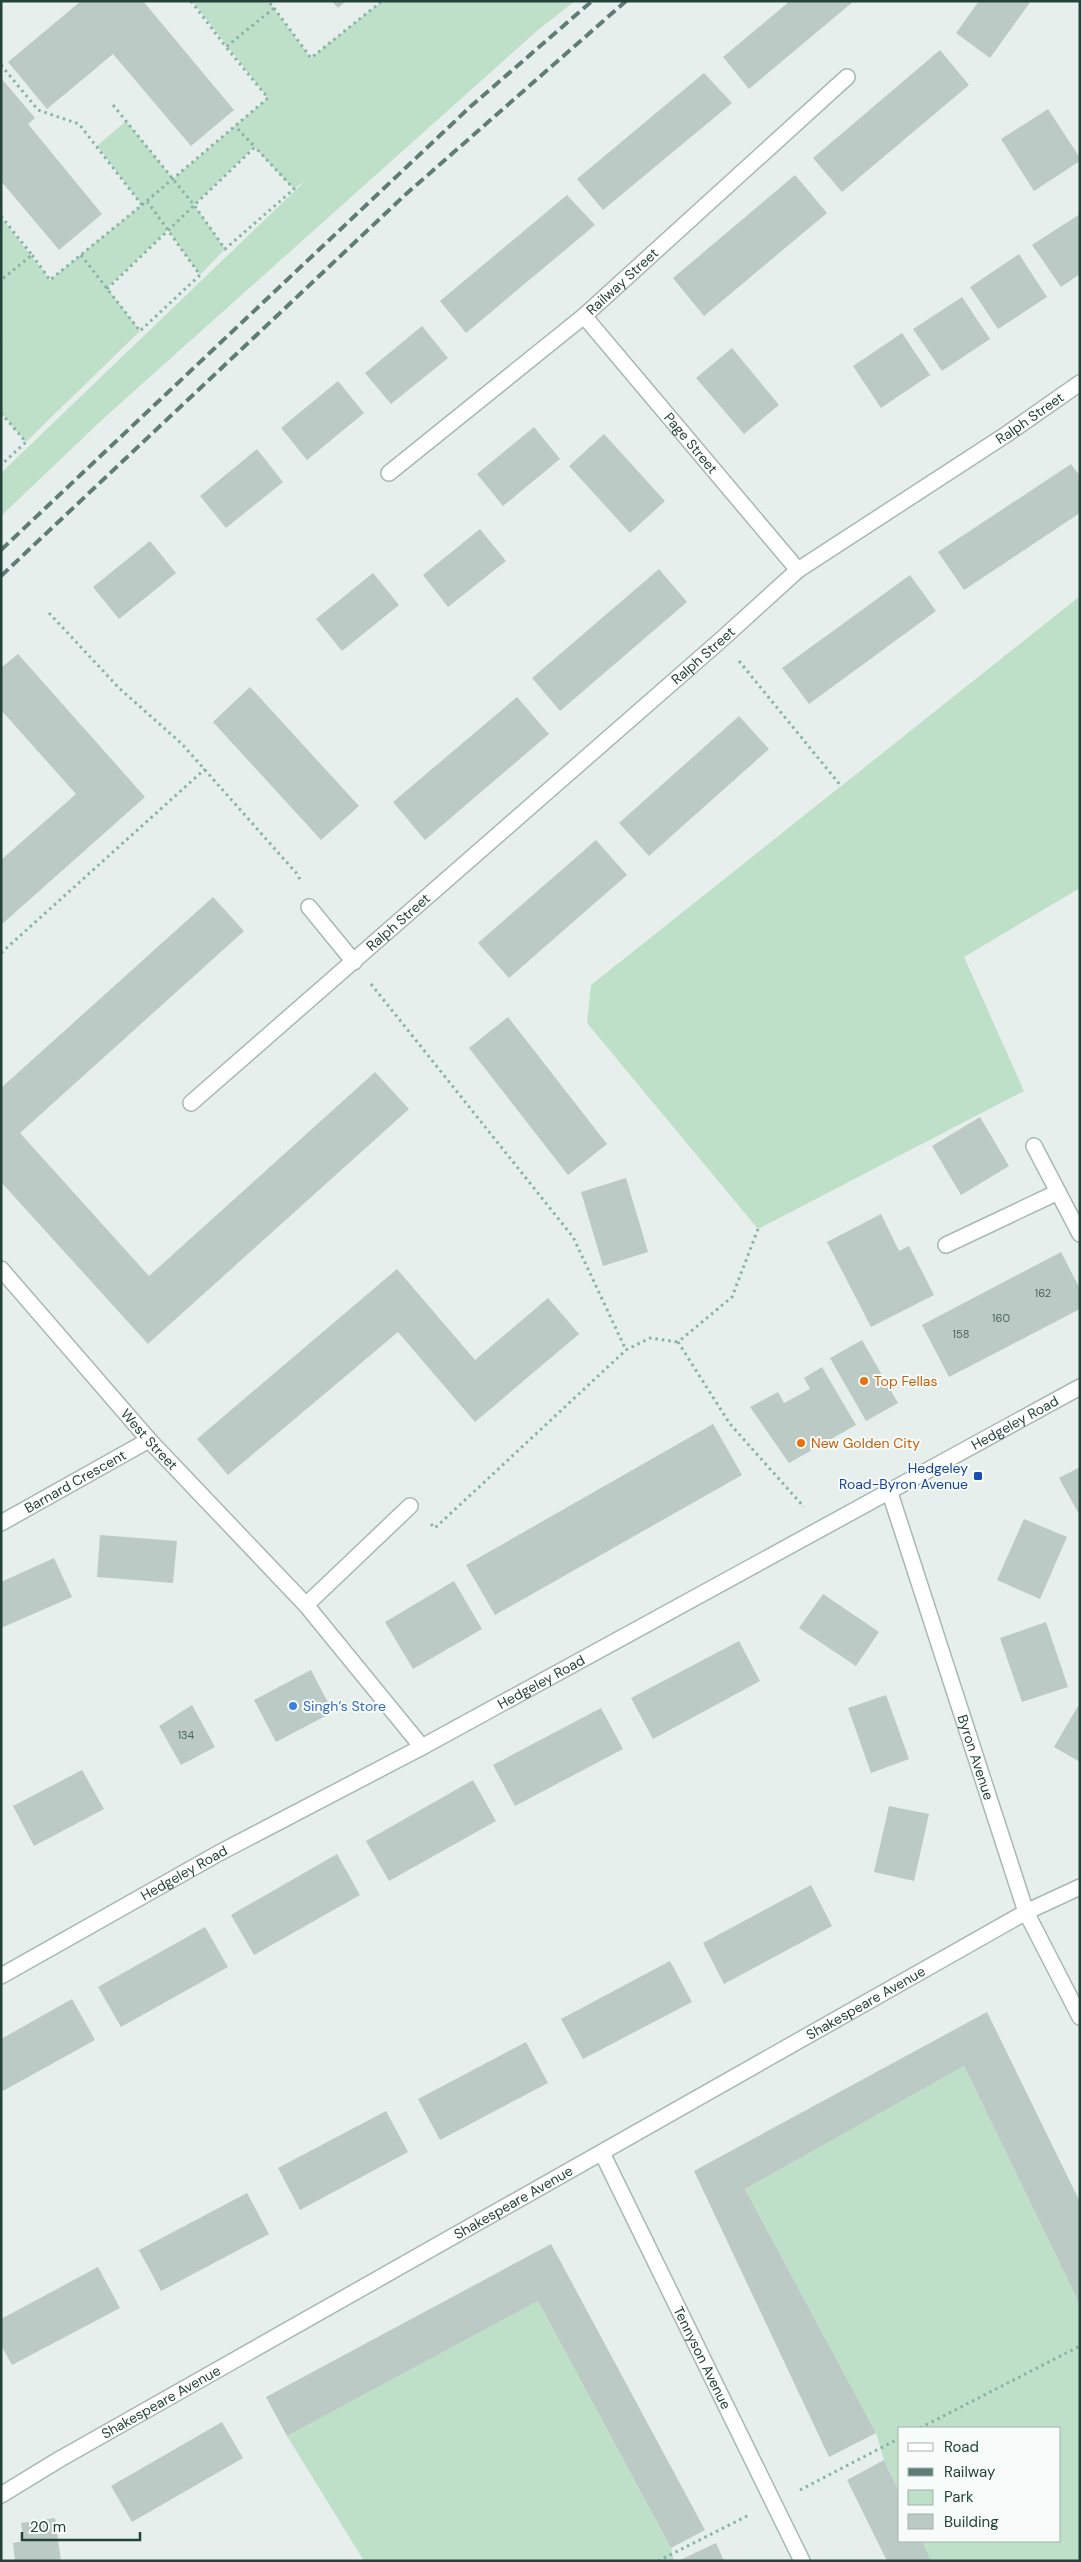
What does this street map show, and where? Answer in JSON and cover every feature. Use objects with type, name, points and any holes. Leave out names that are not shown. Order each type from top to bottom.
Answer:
[{"type":"street","name":"Railway Street","points":[[389,473],[584,316],[847,77]]},
{"type":"street","name":"Page Street","points":[[584,316],[798,570]]},
{"type":"street","name":"Ralph Street","points":[[191,1103],[722,640],[798,570],[1007,434],[1080,383]]},
{"type":"street","name":"Ralph Street","points":[[309,907],[354,962]]},
{"type":"street","points":[[1034,1146],[1080,1234]]},
{"type":"street","points":[[946,1245],[1058,1192]]},
{"type":"street","name":"West Street","points":[[1,1269],[149,1440],[306,1605],[422,1747]]},
{"type":"street","name":"Hedgeley Road","points":[[1,1976],[219,1853],[422,1747],[1080,1387]]},
{"type":"street","name":"Barnard Crescent","points":[[1,1523],[149,1440]]},
{"type":"street","name":"Byron Avenue","points":[[889,1490],[1026,1912],[1080,2017]]},
{"type":"street","points":[[306,1605],[410,1506]]},
{"type":"street","name":"Shakespeare Avenue","points":[[1,2495],[60,2459],[1026,1912],[1080,1887]]},
{"type":"street","name":"Tennyson Avenue","points":[[602,2153],[802,2561]]},
{"type":"path","points":[[1,216],[50,280],[147,201],[268,98],[191,1]]},
{"type":"path","points":[[268,1],[311,58],[382,1]]},
{"type":"path","points":[[226,47],[274,8]]},
{"type":"path","points":[[1,65],[38,110],[79,124],[142,205]]},
{"type":"path","points":[[113,105],[194,206],[225,249],[294,189],[235,126]]},
{"type":"path","points":[[107,288],[255,147]]},
{"type":"path","points":[[81,255],[140,331],[200,274],[147,201]]},
{"type":"path","points":[[1,280],[32,255]]},
{"type":"path","points":[[1,413],[26,442],[1,465]]},
{"type":"path","points":[[49,613],[119,688],[182,744],[205,769],[298,875],[309,907]]},
{"type":"path","points":[[722,640],[840,786]]},
{"type":"path","points":[[1,953],[205,769]]},
{"type":"path","points":[[354,962],[573,1237],[626,1350]]},
{"type":"path","points":[[410,1506],[435,1528],[626,1350],[650,1338],[678,1342],[732,1297],[758,1229]]},
{"type":"path","points":[[678,1342],[730,1424],[823,1528]]},
{"type":"path","points":[[922,2427],[1080,2346]]},
{"type":"green space","points":[[192,1],[268,1],[311,58],[382,1],[575,1],[538,30],[104,418],[1,516],[1,473],[305,181],[294,189],[254,147],[194,205],[225,249],[200,275],[168,230],[107,288],[140,331],[26,442],[1,413],[1,217],[50,280],[142,205],[97,146],[126,121],[173,179],[268,98]]},
{"type":"green space","points":[[1080,596],[1080,888],[964,957],[1024,1091],[758,1229],[587,1023],[591,985]]},
{"type":"green space","points":[[964,2066],[1080,2305],[1080,2561],[931,2561],[922,2542],[1061,2542],[1061,2427],[898,2427],[898,2490],[884,2460],[876,2433],[745,2189]]},
{"type":"green space","points":[[538,2301],[671,2548],[674,2561],[364,2561],[287,2436]]},
{"type":"building","points":[[81,1],[143,1],[234,110],[191,146],[113,54],[47,109],[8,62]]},
{"type":"building","points":[[332,1],[346,1],[338,8]]},
{"type":"building","points":[[790,1],[854,1],[749,89],[723,57]]},
{"type":"building","points":[[979,1],[1031,1],[990,58],[956,33]]},
{"type":"building","points":[[940,50],[969,85],[842,192],[813,158]]},
{"type":"building","points":[[704,73],[732,103],[603,210],[577,179]]},
{"type":"building","points":[[1,78],[35,118],[28,124],[102,214],[59,250],[1,181]]},
{"type":"building","points":[[1048,109],[1080,158],[1080,161],[1034,191],[1001,139]]},
{"type":"building","points":[[795,175],[827,213],[704,316],[673,278]]},
{"type":"building","points":[[567,195],[595,225],[466,333],[440,301]]},
{"type":"building","points":[[1080,214],[1080,274],[1061,287],[1032,245]]},
{"type":"building","points":[[1019,254],[1047,297],[998,329],[970,287]]},
{"type":"building","points":[[962,297],[990,339],[942,371],[913,329]]},
{"type":"building","points":[[422,326],[448,358],[391,404],[365,373]]},
{"type":"building","points":[[902,333],[930,375],[881,408],[853,366]]},
{"type":"building","points":[[732,348],[779,405],[744,434],[696,378]]},
{"type":"building","points":[[338,381],[364,413],[307,460],[281,428]]},
{"type":"building","points":[[534,427],[560,459],[503,506],[477,474]]},
{"type":"building","points":[[604,434],[665,501],[630,533],[569,466]]},
{"type":"building","points":[[257,449],[283,482],[226,528],[200,496]]},
{"type":"building","points":[[1071,464],[1080,476],[1080,513],[964,590],[938,552]]},
{"type":"building","points":[[480,529],[506,561],[448,607],[423,575]]},
{"type":"building","points":[[150,541],[176,573],[119,619],[93,587]]},
{"type":"building","points":[[659,569],[687,602],[560,711],[532,678]]},
{"type":"building","points":[[373,573],[399,605],[342,651],[316,619]]},
{"type":"building","points":[[910,575],[936,611],[809,704],[782,668]]},
{"type":"building","points":[[18,654],[145,797],[1,925],[1,860],[76,794],[1,710],[1,668]]},
{"type":"building","points":[[250,687],[359,806],[321,840],[213,722]]},
{"type":"building","points":[[517,697],[549,734],[425,840],[393,802]]},
{"type":"building","points":[[739,716],[769,749],[649,856],[619,823]]},
{"type":"building","points":[[596,840],[627,875],[509,978],[478,943]]},
{"type":"building","points":[[213,897],[244,931],[20,1133],[149,1276],[375,1072],[409,1109],[148,1344],[1,1182],[1,1088]]},
{"type":"building","points":[[508,1017],[607,1144],[568,1175],[469,1048]]},
{"type":"building","points":[[980,1117],[1009,1166],[961,1195],[932,1146]]},
{"type":"building","points":[[626,1178],[648,1252],[603,1266],[581,1192]]},
{"type":"building","points":[[881,1214],[899,1251],[909,1246],[934,1295],[871,1327],[827,1242]]},
{"type":"building","points":[[1061,1252],[1080,1289],[1080,1309],[949,1377],[922,1325]]},
{"type":"building","points":[[397,1269],[475,1360],[548,1298],[579,1334],[475,1422],[398,1332],[228,1475],[197,1439]]},
{"type":"building","name":"Top Fellas","points":[[862,1340],[898,1403],[866,1421],[830,1358]]},
{"type":"building","points":[[822,1367],[856,1425],[789,1463],[750,1407],[778,1392],[784,1403],[810,1389],[804,1378]]},
{"type":"building","points":[[713,1424],[742,1475],[495,1615],[466,1565]]},
{"type":"building","points":[[1080,1467],[1080,1516],[1059,1478]]},
{"type":"building","points":[[1024,1519],[1067,1537],[1040,1599],[997,1580]]},
{"type":"building","points":[[100,1535],[177,1541],[173,1583],[97,1577]]},
{"type":"building","points":[[54,1558],[72,1597],[1,1628],[1,1582]]},
{"type":"building","points":[[454,1581],[482,1629],[413,1669],[385,1622]]},
{"type":"building","points":[[823,1594],[879,1632],[856,1666],[799,1628]]},
{"type":"building","points":[[1046,1622],[1068,1687],[1022,1702],[1000,1638]]},
{"type":"building","points":[[739,1641],[760,1681],[653,1739],[631,1698]]},
{"type":"building","name":"Singh’s Store","points":[[311,1670],[333,1712],[276,1742],[254,1700]]},
{"type":"building","points":[[886,1695],[909,1759],[871,1773],[848,1708]]},
{"type":"building","points":[[192,1705],[215,1747],[181,1765],[159,1726]]},
{"type":"building","points":[[1078,1706],[1080,1707],[1080,1762],[1054,1747]]},
{"type":"building","points":[[601,1708],[623,1749],[515,1806],[493,1765]]},
{"type":"building","points":[[82,1770],[104,1809],[34,1846],[13,1806]]},
{"type":"building","points":[[473,1780],[496,1821],[389,1881],[366,1841]]},
{"type":"building","points":[[889,1806],[929,1814],[914,1881],[874,1872]]},
{"type":"building","points":[[337,1854],[360,1895],[254,1955],[231,1915]]},
{"type":"building","points":[[811,1885],[832,1926],[724,1984],[703,1943]]},
{"type":"building","points":[[205,1927],[228,1967],[121,2027],[98,1987]]},
{"type":"building","points":[[670,1961],[692,2002],[583,2059],[561,2019]]},
{"type":"building","points":[[72,1999],[95,2040],[1,2092],[1,2039]]},
{"type":"building","points":[[987,2012],[1080,2202],[1080,2305],[964,2066],[745,2189],[876,2433],[829,2457],[694,2171]]},
{"type":"building","points":[[526,2042],[548,2083],[440,2140],[418,2099]]},
{"type":"building","points":[[386,2111],[408,2152],[300,2210],[278,2168]]},
{"type":"building","points":[[247,2193],[269,2234],[161,2291],[139,2250]]},
{"type":"building","points":[[551,2244],[705,2530],[671,2548],[538,2301],[287,2436],[266,2397]]},
{"type":"building","points":[[98,2267],[120,2308],[12,2365],[1,2345],[1,2319]]},
{"type":"building","points":[[222,2422],[243,2458],[132,2522],[111,2486]]},
{"type":"building","points":[[884,2460],[898,2490],[898,2542],[922,2542],[931,2561],[887,2561],[847,2480]]},
{"type":"building","points":[[55,2518],[61,2561],[15,2561],[13,2543],[24,2541],[21,2523]]},
{"type":"building","points":[[716,2543],[724,2561],[678,2561]]},
{"type":"railway","points":[[1,550],[470,107],[592,1]]},
{"type":"railway","points":[[1,576],[405,195],[626,1]]},
{"type":"place","name":"Top Fellas","points":[[864,1381]]},
{"type":"place","name":"New Golden City","points":[[801,1443]]},
{"type":"place","name":"Hedgeley Road-Byron Avenue","points":[[978,1476]]},
{"type":"place","name":"Singh’s Store","points":[[293,1706]]}]
